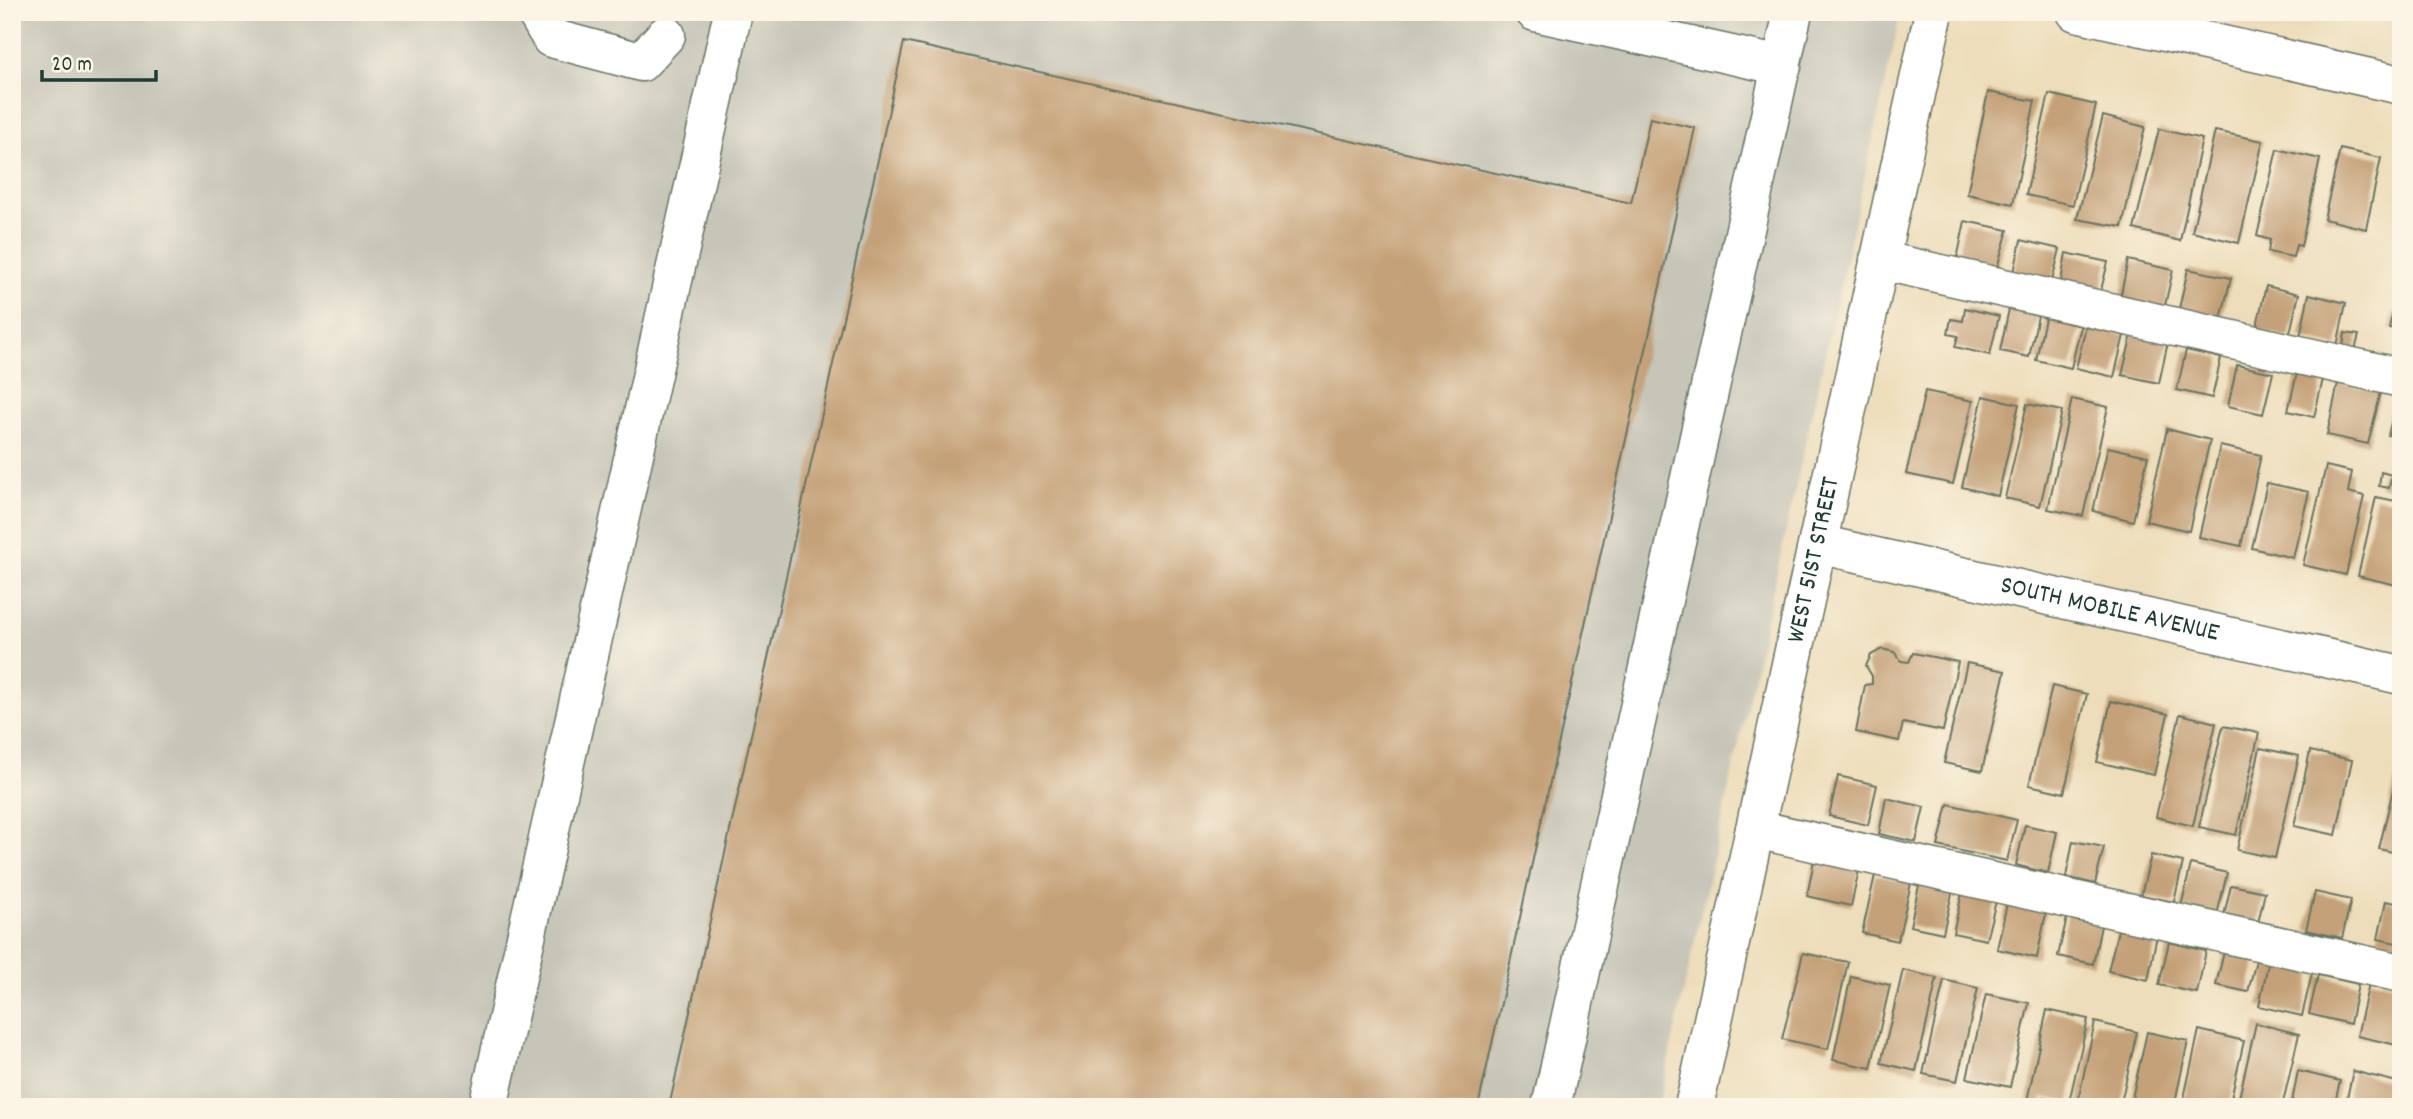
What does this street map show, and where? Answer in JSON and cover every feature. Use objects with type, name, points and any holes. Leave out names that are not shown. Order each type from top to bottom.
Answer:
[{"type":"street","points":[[536,12],[551,38],[641,62],[662,23],[724,49]]},
{"type":"street","points":[[488,1107],[733,12]]},
{"type":"street","points":[[1535,12],[1782,66]]},
{"type":"street","points":[[1551,1107],[1793,12]]},
{"type":"street","name":"WEST 51ST STREET","points":[[1694,1107],[1934,12]]},
{"type":"street","points":[[2076,12],[2401,85]]},
{"type":"street","points":[[1879,260],[2401,378]]},
{"type":"street","name":"SOUTH MOBILE AVENUE","points":[[1818,544],[2401,675]]},
{"type":"street","points":[[1755,829],[2401,973]]},
{"type":"shaded area","points":[[12,12],[1901,12],[1658,1107],[12,1107]]},
{"type":"building","points":[[904,42],[1631,203],[1650,118],[1695,128],[1478,1107],[669,1107]]},
{"type":"building","points":[[1988,92],[2035,101],[2013,204],[1967,194]]},
{"type":"building","points":[[2049,94],[2096,105],[2073,205],[2026,195]]},
{"type":"building","points":[[2103,116],[2145,127],[2122,227],[2077,219]]},
{"type":"building","points":[[2159,129],[2202,139],[2180,241],[2134,229]]},
{"type":"building","points":[[2215,131],[2263,141],[2239,243],[2192,232]]},
{"type":"building","points":[[2277,149],[2320,159],[2301,246],[2296,245],[2293,257],[2268,252],[2270,240],[2257,236]]},
{"type":"building","points":[[2340,149],[2381,158],[2366,229],[2324,219]]},
{"type":"building","points":[[1965,221],[2008,230],[1996,271],[1956,264]]},
{"type":"building","points":[[2021,240],[2060,249],[2051,285],[2013,277]]},
{"type":"building","points":[[2066,253],[2108,262],[2100,294],[2060,287]]},
{"type":"building","points":[[2128,260],[2173,270],[2164,310],[2120,299]]},
{"type":"building","points":[[2188,269],[2231,278],[2220,323],[2178,313]]},
{"type":"building","points":[[2266,286],[2299,294],[2289,337],[2256,330]]},
{"type":"building","points":[[2309,294],[2346,303],[2337,346],[2300,337]]},
{"type":"building","points":[[1965,308],[1999,316],[1990,355],[1955,347],[1958,336],[1948,334],[1951,319],[1963,321]]},
{"type":"building","points":[[2009,309],[2038,316],[2029,357],[2000,351]]},
{"type":"building","points":[[2393,311],[2401,313],[2401,330],[2389,328]]},
{"type":"building","points":[[2045,318],[2081,326],[2071,368],[2036,360]]},
{"type":"building","points":[[2086,327],[2124,335],[2114,377],[2076,368]]},
{"type":"building","points":[[2345,333],[2359,335],[2355,350],[2343,347]]},
{"type":"building","points":[[2132,334],[2168,342],[2159,383],[2122,375]]},
{"type":"building","points":[[2186,350],[2221,358],[2212,398],[2177,390]]},
{"type":"building","points":[[2237,365],[2273,373],[2263,414],[2228,406]]},
{"type":"building","points":[[2297,373],[2323,379],[2314,417],[2288,411]]},
{"type":"building","points":[[2338,383],[2381,392],[2368,444],[2327,435]]},
{"type":"building","points":[[1925,391],[1973,401],[1953,484],[1906,474]]},
{"type":"building","points":[[2398,395],[2401,396],[2401,438],[2388,435]]},
{"type":"building","points":[[1983,396],[2019,404],[1998,496],[1962,487]]},
{"type":"building","points":[[2072,399],[2108,407],[2083,516],[2048,509]]},
{"type":"building","points":[[2027,404],[2062,411],[2040,506],[2005,498]]},
{"type":"building","points":[[2167,429],[2210,440],[2189,531],[2146,521]]},
{"type":"building","points":[[2220,446],[2261,455],[2241,546],[2199,537]]},
{"type":"building","points":[[2108,447],[2148,456],[2133,521],[2093,511]]},
{"type":"building","points":[[2326,466],[2352,472],[2348,492],[2364,496],[2346,575],[2303,565]]},
{"type":"building","points":[[2381,472],[2392,475],[2389,488],[2379,486]]},
{"type":"building","points":[[2267,483],[2309,492],[2293,558],[2252,548]]},
{"type":"building","points":[[2376,497],[2401,502],[2401,586],[2358,576]]},
{"type":"building","points":[[1882,649],[1894,652],[1901,661],[1909,662],[1913,653],[1958,662],[1943,731],[1903,723],[1899,741],[1856,732],[1865,685],[1872,684],[1872,676],[1866,666],[1871,655]]},
{"type":"building","points":[[1967,663],[2005,671],[1982,771],[1944,763]]},
{"type":"building","points":[[2052,686],[2087,694],[2064,793],[2029,785]]},
{"type":"building","points":[[2111,701],[2168,714],[2154,775],[2097,762]]},
{"type":"building","points":[[2180,714],[2216,723],[2193,826],[2156,817]]},
{"type":"building","points":[[2223,726],[2259,733],[2236,835],[2199,827]]},
{"type":"building","points":[[2260,748],[2299,756],[2275,858],[2237,850]]},
{"type":"building","points":[[2310,751],[2352,760],[2336,835],[2294,826]]},
{"type":"building","points":[[2398,768],[2401,768],[2401,854],[2379,849]]},
{"type":"building","points":[[1838,776],[1877,785],[1868,825],[1829,816]]},
{"type":"building","points":[[1886,798],[1924,807],[1916,842],[1879,834]]},
{"type":"building","points":[[1948,804],[2017,820],[2007,861],[1938,846]]},
{"type":"building","points":[[2025,825],[2057,832],[2048,873],[2016,865]]},
{"type":"building","points":[[2073,841],[2104,847],[2095,884],[2066,877]]},
{"type":"building","points":[[1815,855],[1860,866],[1851,906],[1807,896]]},
{"type":"building","points":[[2151,855],[2183,862],[2174,902],[2141,895]]},
{"type":"building","points":[[2191,864],[2227,873],[2217,915],[2181,907]]},
{"type":"building","points":[[1875,875],[1911,883],[1898,941],[1862,933]]},
{"type":"building","points":[[1920,881],[1953,889],[1943,933],[1910,926]]},
{"type":"building","points":[[2231,885],[2265,892],[2258,923],[2224,915]]},
{"type":"building","points":[[1963,889],[1997,897],[1986,940],[1953,933]]},
{"type":"building","points":[[2315,892],[2351,900],[2342,938],[2306,930]]},
{"type":"building","points":[[2386,901],[2401,904],[2401,944],[2378,939]]},
{"type":"building","points":[[2007,903],[2046,913],[2037,958],[1997,949]]},
{"type":"building","points":[[2068,913],[2102,921],[2093,964],[2058,956]]},
{"type":"building","points":[[2119,926],[2157,935],[2148,980],[2108,971]]},
{"type":"building","points":[[2169,942],[2206,951],[2197,993],[2159,985]]},
{"type":"building","points":[[2225,948],[2257,956],[2248,992],[2216,985]]},
{"type":"building","points":[[1803,953],[1848,962],[1828,1049],[1782,1039]]},
{"type":"building","points":[[2269,959],[2313,969],[2302,1016],[2259,1006]]},
{"type":"building","points":[[1903,970],[1937,978],[1916,1071],[1881,1063]]},
{"type":"building","points":[[2318,975],[2358,984],[2350,1024],[2309,1014]]},
{"type":"building","points":[[1851,976],[1890,985],[1871,1068],[1833,1060]]},
{"type":"building","points":[[2370,979],[2401,986],[2401,1046],[2357,1036]]},
{"type":"building","points":[[1944,980],[1978,988],[1957,1081],[1923,1074]]},
{"type":"building","points":[[1986,994],[2029,1003],[2010,1087],[1967,1078]]},
{"type":"building","points":[[2047,1010],[2088,1019],[2069,1102],[2043,1097],[2042,1104],[2027,1101]]},
{"type":"building","points":[[2095,1022],[2137,1032],[2120,1107],[2077,1106]]},
{"type":"building","points":[[2256,1023],[2299,1034],[2282,1107],[2237,1107]]},
{"type":"building","points":[[2199,1030],[2244,1041],[2229,1107],[2182,1107]]},
{"type":"building","points":[[2147,1032],[2188,1041],[2174,1107],[2130,1107]]},
{"type":"building","points":[[2298,1071],[2340,1081],[2334,1107],[2291,1107]]},
{"type":"building","points":[[2353,1071],[2401,1083],[2396,1107],[2345,1107]]}]
